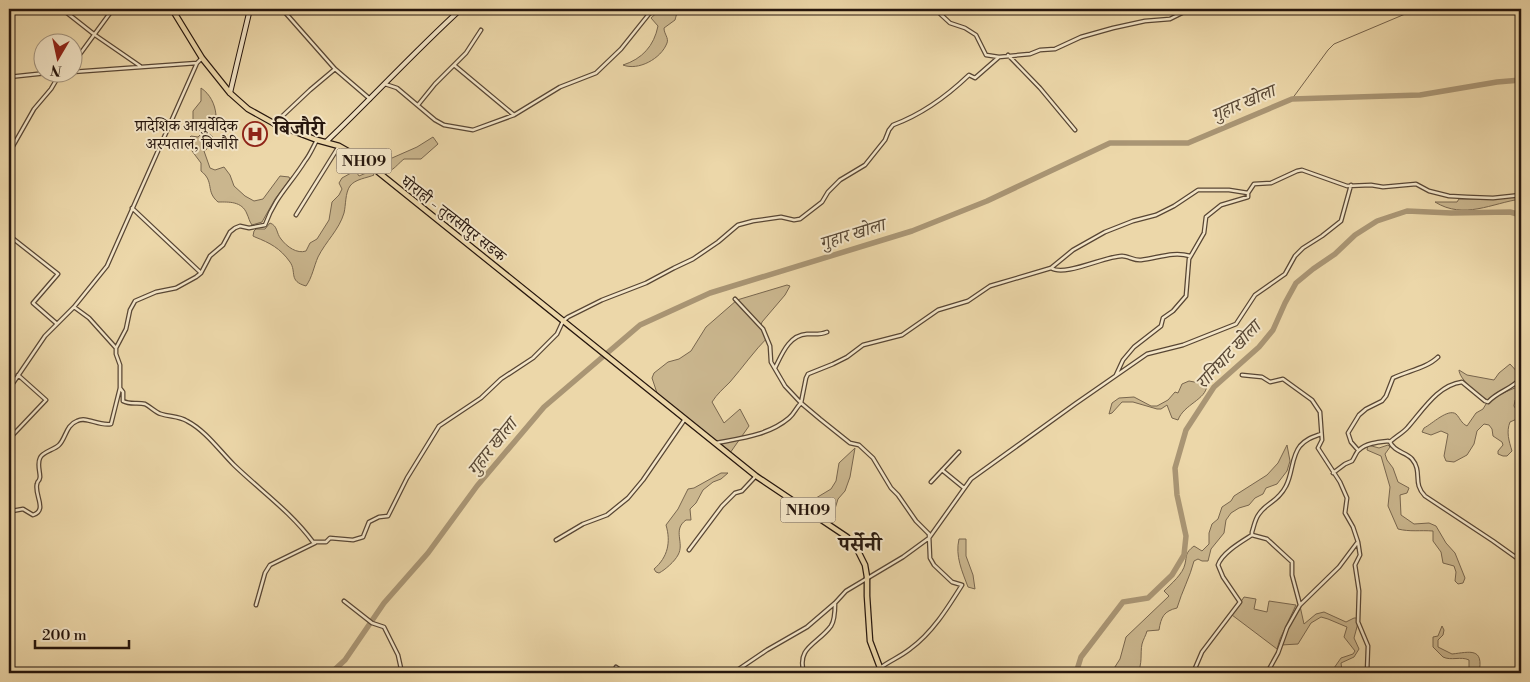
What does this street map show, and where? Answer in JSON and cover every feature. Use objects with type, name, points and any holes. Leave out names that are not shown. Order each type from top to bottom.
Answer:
[{"type":"main road","name":"घोराही - तुलसीपुर सडक","points":[[172,9],[202,58],[230,93],[248,109],[275,124],[339,146],[362,159],[563,321]]},
{"type":"main road","name":"NH09","points":[[563,321],[756,476],[847,537],[857,549],[865,565],[868,577],[867,596],[870,641],[881,671]]},
{"type":"street","points":[[62,9],[141,67]]},
{"type":"street","points":[[82,52],[113,9]]},
{"type":"street","points":[[230,93],[250,9]]},
{"type":"street","points":[[282,9],[336,69],[370,100]]},
{"type":"street","points":[[326,142],[461,9]]},
{"type":"street","points":[[384,84],[396,88],[435,120],[444,125],[473,130],[514,115],[560,87],[596,73],[621,49],[649,14],[656,9]]},
{"type":"street","points":[[935,9],[950,23],[965,28],[976,35],[986,55],[998,57],[1055,49],[1081,37],[1145,21],[1170,18],[1190,9]]},
{"type":"street","points":[[418,105],[435,84],[466,53],[482,30]]},
{"type":"street","points":[[1008,55],[1040,88],[1075,130]]},
{"type":"street","points":[[256,605],[265,573],[270,564],[315,543],[326,542],[330,538],[359,539],[363,537],[369,522],[379,517],[388,516],[407,478],[439,426],[482,398],[501,379],[533,358],[557,334],[563,321],[602,300],[646,283],[693,259],[718,242],[738,225],[781,217],[794,220],[800,219],[822,202],[828,192],[840,180],[865,165],[885,140],[893,125],[930,108],[956,88],[968,75],[975,78],[998,57]]},
{"type":"street","points":[[9,389],[44,336],[74,307],[106,266],[197,63],[202,58]]},
{"type":"street","points":[[82,71],[197,63]]},
{"type":"street","points":[[454,65],[514,115]]},
{"type":"street","points":[[275,124],[310,90],[336,69]]},
{"type":"street","points":[[9,77],[32,75]]},
{"type":"street","points":[[9,153],[34,109],[56,82]]},
{"type":"street","points":[[9,513],[23,509],[33,515],[37,514],[40,509],[36,485],[40,476],[39,459],[42,455],[59,445],[64,433],[74,422],[85,420],[101,425],[111,424],[120,388],[120,365],[116,348],[126,329],[130,310],[135,301],[156,292],[184,285],[201,273],[206,261],[224,245],[230,232],[235,228],[265,225],[277,198],[305,162],[317,140]]},
{"type":"street","points":[[296,215],[339,146]]},
{"type":"street","points":[[1116,376],[1123,360],[1134,347],[1160,326],[1163,318],[1186,296],[1190,256],[1204,233],[1206,216],[1221,205],[1248,197],[1248,193],[1254,184],[1271,183],[1302,170],[1347,186],[1371,185],[1384,187],[1416,184],[1429,191],[1467,198],[1521,195]]},
{"type":"street","points":[[733,673],[767,650],[807,627],[846,591],[903,557],[929,538],[971,479],[1009,450],[1147,354],[1183,345],[1236,324],[1255,295],[1285,274],[1295,256],[1303,248],[1341,221],[1351,185]]},
{"type":"street","points":[[715,443],[748,437],[779,426],[792,416],[795,408],[802,403],[808,374],[847,357],[863,345],[902,335],[938,310],[968,301],[990,286],[1051,268],[1073,250],[1105,232],[1162,212],[1198,190],[1229,190],[1248,193]]},
{"type":"street","points":[[132,208],[201,273]]},
{"type":"street","points":[[11,237],[58,274],[33,303],[56,323]]},
{"type":"street","points":[[1051,268],[1054,271],[1064,271],[1122,256],[1139,260],[1175,254],[1190,256]]},
{"type":"street","points":[[735,300],[763,329],[770,346],[771,362],[785,386],[802,403],[850,443],[858,445],[872,458],[891,488],[916,521],[928,531],[931,543],[930,558],[934,565],[952,582],[962,586],[939,621],[920,640],[881,671]]},
{"type":"street","points":[[74,307],[89,318],[116,348]]},
{"type":"street","points":[[775,368],[789,342],[802,336],[827,332]]},
{"type":"street","points":[[1358,450],[1351,442],[1348,433],[1359,415],[1382,401],[1393,378],[1421,366],[1431,364],[1438,357]]},
{"type":"street","points":[[9,438],[46,400],[18,375]]},
{"type":"street","points":[[1242,375],[1262,377],[1270,382],[1283,379],[1310,398],[1320,412],[1322,440],[1318,448],[1340,482],[1347,498],[1345,513],[1353,527],[1358,542],[1360,555],[1355,565],[1359,591],[1358,622],[1368,646],[1367,673]]},
{"type":"street","points":[[1333,472],[1352,461],[1358,450],[1370,444],[1390,442],[1407,428],[1432,399],[1448,386],[1462,382],[1488,402],[1497,394],[1514,386],[1521,378]]},
{"type":"street","points":[[120,388],[123,392],[123,401],[126,403],[144,404],[158,413],[177,416],[196,427],[232,463],[282,507],[315,543]]},
{"type":"street","points":[[556,540],[583,524],[607,516],[628,498],[643,480],[685,419]]},
{"type":"street","points":[[1192,673],[1202,652],[1240,602],[1223,577],[1218,565],[1220,560],[1232,548],[1252,535],[1260,512],[1277,500],[1286,487],[1299,447],[1307,439],[1321,434]]},
{"type":"street","points":[[1390,442],[1394,448],[1412,459],[1418,472],[1418,487],[1425,496],[1521,562]]},
{"type":"street","points":[[931,482],[959,452]]},
{"type":"street","points":[[942,470],[964,488]]},
{"type":"street","points":[[689,550],[722,506],[735,493],[742,491],[756,476]]},
{"type":"street","points":[[1252,535],[1267,540],[1292,562],[1292,575],[1300,605]]},
{"type":"street","points":[[1267,673],[1278,653],[1287,628],[1300,605],[1340,567],[1358,542]]},
{"type":"street","points":[[344,601],[372,623],[384,627],[398,655],[402,673]]},
{"type":"street","points":[[804,673],[802,665],[804,653],[831,626],[835,603]]},
{"type":"street","points":[[616,667],[624,673]]},
{"type":"shaded area","points":[[661,9],[678,9],[675,20],[664,28],[667,41],[664,49],[654,59],[642,65],[623,65],[636,59],[650,46],[658,26],[651,18]]},
{"type":"shaded area","points":[[201,88],[212,100],[216,115],[212,116],[207,123],[209,127],[207,132],[213,137],[211,146],[204,151],[210,168],[215,170],[224,167],[230,175],[234,186],[254,201],[263,199],[280,176],[289,177],[290,179],[275,199],[262,222],[252,225],[245,210],[239,204],[218,202],[212,194],[208,179],[201,171],[201,163],[192,151],[188,139],[191,136],[198,137],[201,134],[199,129],[193,124],[193,111],[201,101]]},
{"type":"shaded area","points":[[433,137],[438,144],[421,159],[404,159],[388,172],[375,168],[417,147]]},
{"type":"shaded area","points":[[345,153],[362,163],[357,173],[359,176],[371,171],[374,175],[358,180],[350,186],[347,192],[342,219],[318,257],[306,286],[297,282],[290,262],[282,253],[270,244],[253,236],[254,231],[256,229],[265,229],[270,223],[286,245],[299,252],[306,251],[310,243],[317,239],[329,220],[332,202],[342,189],[339,183],[342,178],[351,173],[352,168],[341,160]]},
{"type":"shaded area","points":[[1521,196],[1521,199],[1467,210],[1457,210],[1435,202],[1457,202],[1459,199],[1493,199]]},
{"type":"shaded area","points":[[787,285],[790,286],[785,295],[762,322],[761,325],[768,337],[712,402],[724,423],[740,409],[749,426],[730,453],[657,393],[652,378],[654,373],[668,362],[679,359],[691,351],[706,327],[737,300]]},
{"type":"shaded area","points":[[1510,364],[1521,376],[1513,385],[1496,393],[1488,400],[1470,387],[1462,378],[1459,370],[1467,375],[1494,380]]},
{"type":"shaded area","points":[[1189,381],[1207,385],[1206,390],[1203,395],[1185,410],[1178,420],[1172,418],[1167,405],[1157,409],[1133,402],[1122,402],[1109,414],[1112,403],[1119,398],[1134,397],[1151,406],[1157,406],[1168,400],[1175,392],[1178,393],[1182,384]]},
{"type":"shaded area","points":[[1521,381],[1521,399],[1515,400],[1514,406],[1520,416],[1510,422],[1508,433],[1512,451],[1507,456],[1498,454],[1503,445],[1502,442],[1493,436],[1489,425],[1484,424],[1477,431],[1474,444],[1467,455],[1454,462],[1446,461],[1444,456],[1448,434],[1441,431],[1431,435],[1422,432],[1424,428],[1449,413],[1456,414],[1467,426],[1476,413],[1483,409],[1486,404],[1496,396],[1517,387]]},
{"type":"shaded area","points":[[1287,445],[1290,461],[1287,471],[1277,484],[1266,488],[1263,494],[1255,498],[1249,505],[1231,513],[1226,520],[1224,533],[1211,549],[1208,561],[1198,559],[1194,561],[1177,608],[1164,615],[1159,630],[1147,631],[1142,644],[1141,663],[1137,673],[1111,673],[1120,659],[1126,637],[1169,596],[1164,591],[1182,571],[1189,550],[1194,546],[1202,551],[1209,544],[1209,533],[1212,524],[1218,519],[1222,507],[1231,501],[1234,496],[1267,475],[1278,463]]},
{"type":"shaded area","points":[[1368,445],[1379,448],[1388,445],[1390,447],[1385,454],[1387,460],[1393,468],[1398,482],[1409,488],[1407,493],[1400,495],[1401,515],[1414,524],[1429,523],[1436,526],[1446,543],[1455,553],[1465,578],[1463,583],[1458,584],[1455,581],[1456,572],[1454,566],[1443,563],[1441,552],[1433,541],[1433,531],[1398,529],[1388,506],[1390,487],[1381,456],[1367,450]]},
{"type":"shaded area","points":[[855,448],[850,477],[845,491],[838,499],[831,522],[807,507],[811,501],[831,489],[836,481],[839,463]]},
{"type":"shaded area","points":[[721,473],[728,473],[703,490],[696,503],[690,509],[691,520],[686,520],[682,524],[679,532],[680,550],[677,557],[664,570],[659,573],[656,572],[654,569],[667,549],[666,525],[678,509],[688,489],[694,488]]},
{"type":"shaded area","points":[[959,539],[966,539],[966,556],[973,575],[975,589],[968,587],[961,569],[958,551]]},
{"type":"shaded area","points":[[1244,597],[1256,599],[1254,609],[1267,612],[1269,601],[1296,605],[1277,649],[1232,615]]},
{"type":"shaded area","points":[[1300,606],[1304,624],[1316,614],[1324,612],[1346,622],[1357,618],[1358,623],[1354,638],[1359,649],[1354,657],[1341,663],[1342,671],[1346,673],[1328,673],[1341,658],[1353,654],[1355,651],[1344,637],[1347,627],[1321,617],[1311,623],[1298,644],[1281,645],[1293,616]]},
{"type":"shaded area","points":[[1442,626],[1444,630],[1443,635],[1438,640],[1438,647],[1452,654],[1474,653],[1479,659],[1479,673],[1469,673],[1469,660],[1443,657],[1433,647],[1433,637],[1438,636]]},
{"type":"waterway","points":[[1292,99],[1334,44],[1417,9]]},
{"type":"waterway","name":"गुहार खोला","points":[[331,673],[345,660],[384,603],[428,553],[477,486],[544,407],[640,325],[710,293],[912,231],[987,201],[1110,143],[1188,143],[1292,99],[1420,95],[1497,82],[1521,80]]},
{"type":"waterway","name":"रानिघाट खोला","points":[[1076,673],[1081,657],[1123,602],[1148,598],[1172,575],[1184,555],[1186,536],[1177,495],[1175,468],[1186,430],[1214,387],[1259,347],[1273,330],[1296,283],[1335,254],[1355,235],[1377,221],[1407,211],[1451,213],[1510,212],[1521,215]]},
{"type":"place","name":"प्रादेशिक आयुर्वेदिक अस्पताल, बिजौरी","points":[[255,134]]},
{"type":"district","name":"बिजौरी","points":[[299,128]]},
{"type":"district","name":"पर्सेनी","points":[[860,544]]}]
